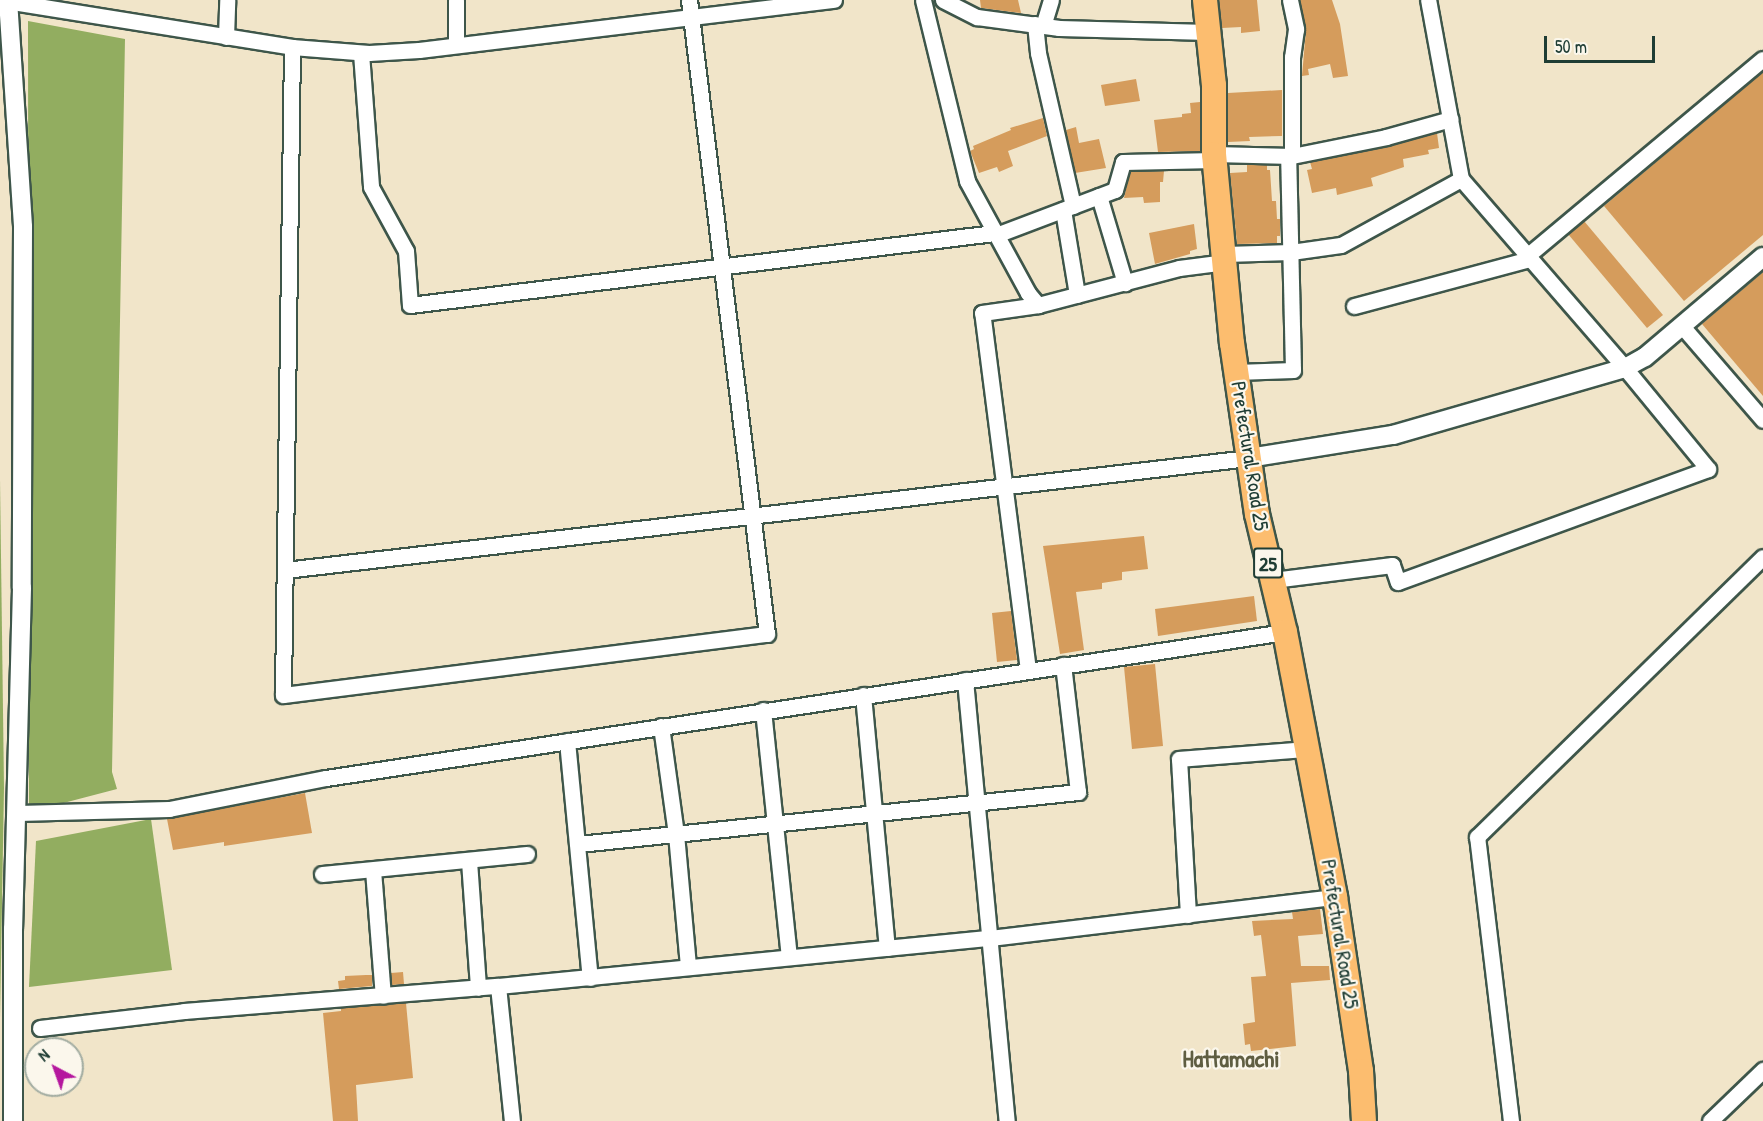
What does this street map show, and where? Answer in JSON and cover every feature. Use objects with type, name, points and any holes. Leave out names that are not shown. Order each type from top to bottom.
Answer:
[{"type":"main road","name":"Prefectural Road 25","points":[[1204,0],[1214,85],[1215,157],[1236,372],[1257,514],[1285,632],[1307,749],[1361,1071],[1364,1121]]},
{"type":"street","points":[[0,0],[292,47],[361,53],[419,50],[834,0]]},
{"type":"street","points":[[8,0],[23,227],[22,588],[18,813],[12,929],[13,1121]]},
{"type":"street","points":[[226,37],[227,0]]},
{"type":"street","points":[[456,0],[456,44]]},
{"type":"street","points":[[292,47],[284,695],[767,634],[720,267],[689,0]]},
{"type":"street","points":[[923,0],[967,181],[1028,293],[1038,305]]},
{"type":"street","points":[[943,0],[977,17],[1039,25],[1208,32]]},
{"type":"street","points":[[1051,0],[1039,25],[1038,53],[1068,208],[1077,295]]},
{"type":"street","points":[[1236,372],[1293,370],[1291,156],[1292,57],[1296,29],[1290,0]]},
{"type":"street","points":[[1272,580],[1392,565],[1398,582],[1708,469],[1625,368],[1461,179],[1428,0]]},
{"type":"street","points":[[361,53],[371,187],[405,251],[410,305],[995,234],[1115,190],[1123,162],[1291,156],[1386,137],[1451,119]]},
{"type":"street","points":[[1354,306],[1529,257],[1763,59]]},
{"type":"street","points":[[1028,670],[1002,486],[982,313],[1038,305],[1226,258],[1341,245],[1461,179]]},
{"type":"street","points":[[1099,196],[1125,283]]},
{"type":"street","points":[[285,570],[1249,458],[1392,435],[1625,368],[1645,357],[1763,257]]},
{"type":"street","points":[[1682,326],[1763,420]]},
{"type":"street","points":[[1511,1121],[1477,837],[1763,557]]},
{"type":"street","points":[[18,813],[169,810],[326,778],[1285,632]]},
{"type":"street","points":[[579,844],[1078,792],[1063,665]]},
{"type":"street","points":[[965,680],[1007,1121]]},
{"type":"street","points":[[863,695],[876,812],[887,948]]},
{"type":"street","points":[[763,710],[789,957]]},
{"type":"street","points":[[661,726],[676,834],[688,966]]},
{"type":"street","points":[[567,741],[579,844],[590,978]]},
{"type":"street","points":[[1188,915],[1179,759],[1307,749]]},
{"type":"street","points":[[322,874],[527,854]]},
{"type":"street","points":[[469,861],[478,988]]},
{"type":"street","points":[[373,870],[383,996]]},
{"type":"street","points":[[40,1028],[184,1011],[590,978],[688,966],[990,939],[1188,915],[1332,902]]},
{"type":"street","points":[[498,986],[512,1121]]},
{"type":"street","points":[[1710,1121],[1763,1070]]},
{"type":"green space","points":[[28,21],[125,39],[112,772],[117,789],[29,812]]},
{"type":"green space","points":[[0,479],[4,788],[0,1018]]},
{"type":"green space","points":[[151,819],[172,970],[29,987],[36,841]]},
{"type":"building","points":[[980,0],[1018,0],[1021,13],[981,8]]},
{"type":"building","points":[[1219,0],[1257,0],[1260,31],[1241,33],[1241,27],[1222,28]]},
{"type":"building","points":[[1300,0],[1332,0],[1340,24],[1348,76],[1333,78],[1330,64],[1308,69],[1309,75],[1302,76],[1306,30]]},
{"type":"building","points":[[1763,72],[1763,235],[1684,301],[1604,206]]},
{"type":"building","points":[[1136,79],[1140,101],[1105,106],[1101,85]]},
{"type":"building","points":[[1282,90],[1282,136],[1249,137],[1250,141],[1228,142],[1228,93]]},
{"type":"building","points":[[1200,102],[1200,151],[1158,152],[1154,120],[1182,117],[1182,114],[1191,113],[1190,103]]},
{"type":"building","points":[[1043,118],[1047,136],[1008,151],[1013,166],[999,172],[997,167],[979,173],[970,151],[974,149],[973,146],[1011,130],[1010,128]]},
{"type":"building","points":[[1076,127],[1079,143],[1099,139],[1106,168],[1075,173],[1066,130]]},
{"type":"building","points":[[1437,133],[1439,148],[1428,150],[1429,154],[1403,159],[1404,167],[1371,178],[1373,186],[1337,195],[1336,188],[1312,193],[1307,170],[1312,169],[1310,162],[1388,147]]},
{"type":"building","points":[[1247,165],[1267,165],[1267,170],[1270,170],[1272,201],[1276,201],[1277,219],[1280,219],[1280,236],[1277,236],[1277,243],[1237,244],[1230,173],[1247,172]]},
{"type":"building","points":[[1164,171],[1163,182],[1160,182],[1160,202],[1144,203],[1143,197],[1124,198],[1130,172]]},
{"type":"building","points":[[1584,221],[1663,315],[1647,328],[1568,234]]},
{"type":"building","points":[[1194,224],[1197,249],[1190,251],[1190,254],[1155,264],[1149,233]]},
{"type":"building","points":[[1763,272],[1763,396],[1702,324]]},
{"type":"building","points":[[1144,536],[1148,569],[1122,572],[1122,580],[1102,583],[1102,589],[1076,592],[1084,650],[1060,654],[1043,546]]},
{"type":"building","points":[[1254,596],[1257,621],[1158,636],[1155,609]]},
{"type":"building","points":[[1011,611],[1017,660],[997,662],[992,613]]},
{"type":"building","points":[[1155,664],[1163,746],[1132,749],[1124,667]]},
{"type":"building","points":[[305,793],[312,833],[224,846],[224,842],[173,850],[167,819]]},
{"type":"building","points":[[1320,909],[1323,934],[1298,936],[1301,966],[1329,966],[1330,980],[1291,983],[1296,1046],[1251,1051],[1250,1044],[1245,1045],[1243,1024],[1255,1022],[1251,977],[1266,976],[1261,935],[1254,936],[1252,921],[1293,919],[1292,912]]},
{"type":"building","points":[[403,972],[404,984],[392,985],[391,973]]},
{"type":"building","points":[[372,975],[372,986],[339,989],[338,981],[345,980],[345,976]]},
{"type":"building","points":[[406,1003],[413,1078],[356,1085],[358,1121],[333,1121],[323,1013],[341,1011],[341,1008]]},
{"type":"district","name":"Hattamachi","points":[[1231,1059]]}]
